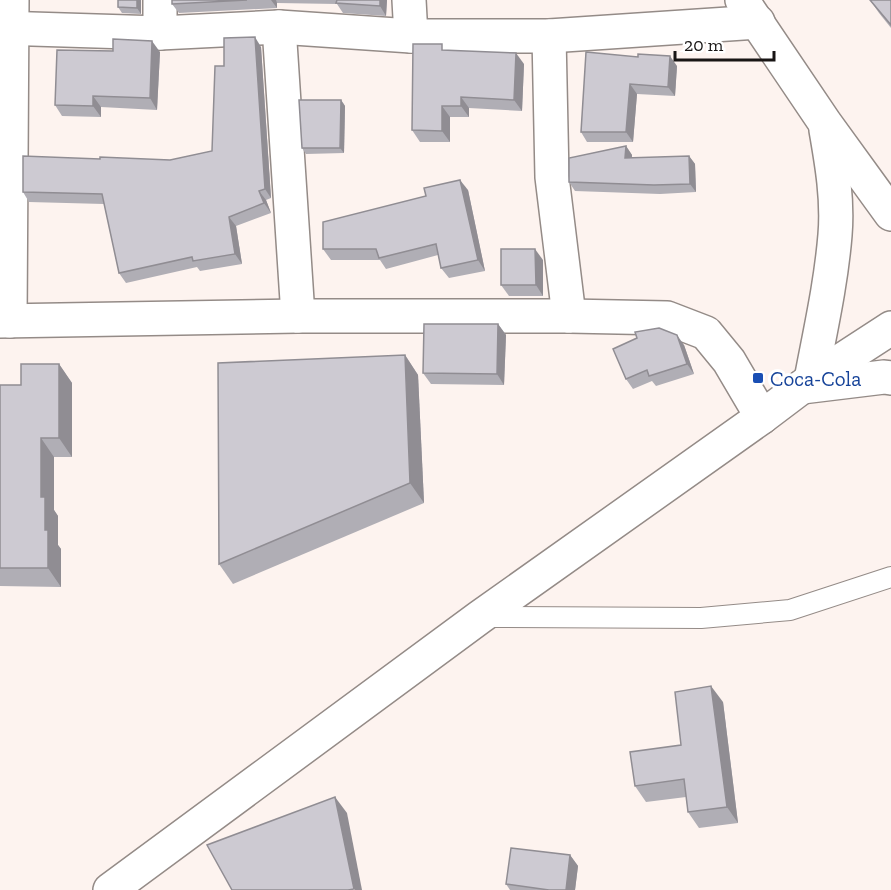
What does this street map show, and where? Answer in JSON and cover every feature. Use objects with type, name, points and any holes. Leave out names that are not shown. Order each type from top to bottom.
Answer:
[{"type":"street","points":[[160,0],[160,33]]},
{"type":"street","points":[[409,0],[411,36]]},
{"type":"street","points":[[762,417],[729,361],[706,333],[667,318],[298,316],[5,321],[8,19],[160,33],[279,27],[411,36],[549,36],[750,11],[825,123],[891,214]]},
{"type":"street","points":[[279,27],[298,316]]},
{"type":"street","points":[[549,36],[552,177],[569,316]]},
{"type":"street","points":[[807,383],[826,299],[835,234],[834,181],[825,123]]},
{"type":"street","points":[[110,890],[480,616],[807,383],[891,328]]},
{"type":"street","points":[[807,383],[891,378]]},
{"type":"lane","points":[[480,616],[701,618],[790,610],[891,577]]},
{"type":"building","points":[[118,0],[137,0],[137,8],[118,7]]},
{"type":"building","points":[[172,0],[247,0],[172,4]]},
{"type":"building","points":[[337,0],[380,0],[380,6],[336,3]]},
{"type":"building","points":[[870,0],[891,0],[891,25]]},
{"type":"building","points":[[255,37],[265,189],[259,191],[264,203],[229,217],[235,254],[193,261],[192,257],[119,273],[102,194],[23,192],[23,156],[170,160],[212,151],[215,66],[224,66],[224,38]]},
{"type":"building","points":[[113,39],[152,41],[150,98],[93,96],[93,106],[55,105],[57,50],[113,51]]},
{"type":"building","points":[[413,44],[442,44],[442,50],[516,53],[514,100],[461,97],[461,106],[442,106],[442,131],[412,130]]},
{"type":"building","points":[[586,52],[638,57],[638,54],[670,56],[668,87],[630,84],[626,132],[581,132]]},
{"type":"building","points":[[299,100],[341,100],[340,148],[302,148]]},
{"type":"building","points":[[626,146],[625,158],[689,156],[690,184],[569,182],[569,158]]},
{"type":"building","points":[[460,180],[478,260],[441,268],[436,244],[379,258],[376,249],[323,249],[323,222],[426,196],[424,188]]},
{"type":"building","points":[[501,249],[535,249],[536,285],[501,285]]},
{"type":"building","points":[[424,324],[498,324],[497,374],[423,373]]},
{"type":"building","points":[[659,328],[677,335],[687,364],[649,376],[647,370],[626,379],[613,349],[637,338],[635,332]]},
{"type":"building","points":[[405,355],[410,483],[219,564],[218,363]]},
{"type":"building","points":[[21,364],[59,364],[59,438],[41,438],[41,497],[45,497],[48,568],[0,568],[0,385],[21,385]]},
{"type":"building","points":[[711,686],[727,807],[688,812],[684,779],[635,786],[630,752],[681,745],[675,692]]},
{"type":"building","points":[[335,797],[354,889],[232,890],[207,845]]},
{"type":"building","points":[[511,848],[570,855],[566,890],[506,884]]},
{"type":"place","name":"Coca-Cola","points":[[758,378]]}]
